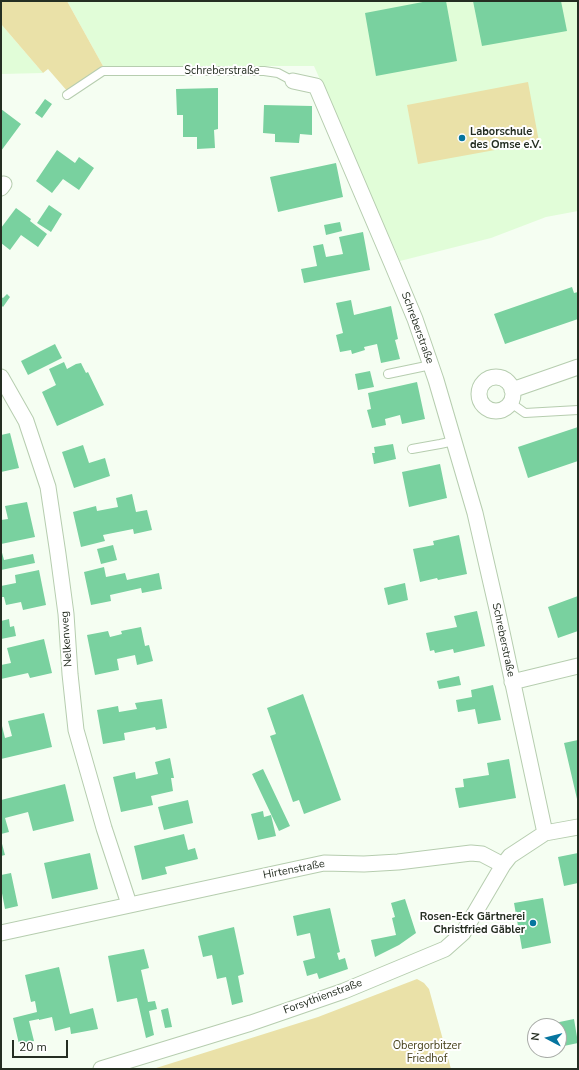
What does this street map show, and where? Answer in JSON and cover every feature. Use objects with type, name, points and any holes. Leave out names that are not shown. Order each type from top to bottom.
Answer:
[{"type":"street","name":"Schreberstraße","points":[[293,81],[316,86],[392,264],[415,320],[431,365],[475,512],[545,833]]},
{"type":"street","points":[[512,396],[578,367]]},
{"type":"street","name":"Nelkenweg","points":[[1,377],[26,421],[48,487],[66,614],[76,730],[104,828],[129,904]]},
{"type":"street","points":[[512,682],[578,666]]},
{"type":"street","points":[[503,866],[510,856],[545,833],[578,827]]},
{"type":"street","name":"Hirtenstraße","points":[[1,933],[129,904],[324,863],[364,864],[398,862],[471,853],[482,854],[503,866]]},
{"type":"street","name":"Forsythienstraße","points":[[101,1069],[251,1023],[344,991],[445,949],[463,933],[503,866]]},
{"type":"lane","name":"Schreberstraße","points":[[67,95],[103,70],[264,71],[278,73],[293,81]]},
{"type":"lane","points":[[388,374],[431,365]]},
{"type":"lane","points":[[512,396],[525,413],[578,410]]},
{"type":"lane","points":[[412,449],[454,441]]},
{"type":"shaded area","name":"Laborschule des Omse e.V.","points":[[67,1],[578,1],[578,211],[546,217],[491,238],[400,261],[314,66],[103,66]]},
{"type":"shaded area","points":[[1,24],[43,73],[1,74]]},
{"type":"green space","points":[[1,1],[67,1],[103,66],[68,92],[48,69],[43,73],[1,24]]},
{"type":"green space","points":[[528,82],[539,142],[418,164],[407,105]]},
{"type":"green space","name":"Obergorbitzer Friedhof","points":[[417,979],[424,983],[429,989],[451,1069],[153,1069],[318,1017]]},
{"type":"building","points":[[428,1],[446,1],[457,61],[376,76],[365,13]]},
{"type":"building","points":[[473,1],[561,1],[567,31],[482,46]]},
{"type":"building","points":[[218,88],[218,129],[214,130],[215,148],[197,149],[197,137],[183,137],[183,115],[177,115],[176,89]]},
{"type":"building","points":[[45,99],[52,104],[42,118],[35,113]]},
{"type":"building","points":[[264,105],[312,106],[312,135],[300,134],[299,143],[275,142],[275,134],[263,133]]},
{"type":"building","points":[[1,109],[21,124],[1,151]]},
{"type":"building","points":[[57,150],[75,163],[79,157],[94,168],[79,190],[63,179],[52,193],[36,181]]},
{"type":"building","points":[[336,163],[343,197],[278,212],[270,177]]},
{"type":"building","points":[[49,205],[62,214],[51,232],[37,223]]},
{"type":"building","points":[[16,208],[31,219],[30,221],[47,234],[38,247],[21,235],[10,250],[1,243],[1,228]]},
{"type":"building","points":[[340,222],[342,231],[326,235],[324,225]]},
{"type":"building","points":[[363,232],[370,270],[304,283],[301,269],[317,266],[313,246],[323,244],[326,257],[343,254],[339,237]]},
{"type":"building","points":[[572,287],[574,293],[578,292],[578,319],[505,344],[494,314]]},
{"type":"building","points":[[7,294],[10,297],[3,307],[1,305],[1,297],[3,298]]},
{"type":"building","points":[[351,300],[354,315],[391,306],[398,339],[395,340],[400,359],[381,363],[377,344],[364,347],[365,350],[352,354],[351,350],[340,352],[336,335],[343,333],[336,303]]},
{"type":"building","points":[[55,344],[62,358],[28,375],[21,361]]},
{"type":"building","points":[[64,362],[67,369],[81,363],[86,373],[88,372],[104,405],[57,426],[42,392],[56,385],[49,369]]},
{"type":"building","points":[[370,371],[374,387],[358,390],[355,374]]},
{"type":"building","points":[[417,382],[425,419],[402,424],[400,415],[385,419],[386,425],[372,428],[367,410],[371,409],[368,393]]},
{"type":"building","points":[[578,427],[578,461],[528,478],[518,447]]},
{"type":"building","points":[[10,433],[19,468],[1,472],[1,435]]},
{"type":"building","points":[[393,444],[396,459],[374,464],[372,453],[375,453],[374,447]]},
{"type":"building","points":[[83,445],[89,463],[105,458],[110,476],[74,488],[62,452]]},
{"type":"building","points":[[440,464],[447,498],[409,507],[402,472]]},
{"type":"building","points":[[132,494],[136,512],[147,510],[152,530],[134,534],[133,529],[103,535],[105,541],[81,547],[73,512],[96,506],[97,511],[118,507],[116,498]]},
{"type":"building","points":[[27,502],[35,537],[1,544],[1,520],[8,519],[5,506]]},
{"type":"building","points":[[459,535],[467,574],[420,582],[413,549],[434,545],[433,541]]},
{"type":"building","points":[[113,545],[117,560],[101,564],[97,549]]},
{"type":"building","points":[[1,549],[4,560],[33,554],[35,563],[1,570]]},
{"type":"building","points":[[104,567],[106,577],[125,573],[127,580],[159,573],[162,589],[142,593],[141,588],[110,595],[111,601],[91,605],[84,572]]},
{"type":"building","points":[[39,570],[46,605],[23,610],[21,602],[6,605],[4,597],[1,597],[1,586],[16,583],[15,575]]},
{"type":"building","points":[[405,583],[408,600],[388,605],[384,588]]},
{"type":"building","points":[[578,596],[578,631],[558,638],[548,607]]},
{"type":"building","points":[[477,611],[485,646],[454,653],[453,649],[435,653],[434,650],[430,651],[426,633],[457,627],[454,616]]},
{"type":"building","points":[[9,619],[10,627],[14,626],[16,636],[1,639],[1,621]]},
{"type":"building","points":[[141,627],[145,646],[149,645],[153,661],[137,665],[135,655],[117,659],[119,670],[95,675],[87,635],[108,631],[110,637],[122,634],[121,631]]},
{"type":"building","points":[[44,639],[52,673],[30,678],[28,673],[1,679],[1,665],[11,663],[7,648]]},
{"type":"building","points":[[459,676],[461,685],[439,689],[437,681]]},
{"type":"building","points":[[493,685],[501,720],[478,724],[475,709],[458,712],[456,700],[472,697],[471,690]]},
{"type":"building","points":[[303,694],[341,800],[304,814],[299,800],[293,802],[270,736],[276,734],[267,708]]},
{"type":"building","points":[[162,699],[167,728],[156,730],[155,727],[124,733],[125,740],[103,744],[97,710],[118,706],[119,712],[137,709],[135,703]]},
{"type":"building","points":[[44,713],[52,747],[1,759],[1,722],[5,738],[12,736],[8,721]]},
{"type":"building","points":[[578,740],[578,799],[577,799],[564,743]]},
{"type":"building","points":[[170,758],[174,778],[171,778],[173,791],[151,796],[153,805],[121,812],[113,777],[135,772],[136,779],[158,774],[155,762]]},
{"type":"building","points":[[509,759],[516,798],[459,808],[455,788],[464,787],[463,779],[489,775],[487,763]]},
{"type":"building","points":[[263,769],[290,826],[279,831],[252,774]]},
{"type":"building","points":[[65,784],[74,821],[33,831],[28,812],[5,818],[9,832],[1,834],[1,800]]},
{"type":"building","points":[[188,800],[193,823],[164,830],[158,807]]},
{"type":"building","points":[[263,811],[264,817],[271,815],[276,836],[258,840],[251,814]]},
{"type":"building","points":[[184,834],[188,850],[195,848],[198,859],[165,867],[167,874],[142,880],[134,846]]},
{"type":"building","points":[[1,840],[5,855],[1,856]]},
{"type":"building","points":[[90,853],[98,889],[52,899],[44,863]]},
{"type":"building","points":[[578,853],[578,883],[564,886],[558,857]]},
{"type":"building","points":[[11,873],[18,906],[5,909],[1,888],[1,875]]},
{"type":"building","name":"Rosen-Eck Gärtnerei Christfried Gäbler","points":[[543,898],[551,943],[522,949],[514,903]]},
{"type":"building","points":[[405,899],[416,933],[399,945],[375,957],[371,940],[396,935],[392,918],[395,917],[391,903]]},
{"type":"building","points":[[330,908],[340,952],[337,953],[339,960],[345,958],[348,969],[319,979],[317,973],[307,976],[303,961],[315,958],[310,933],[297,936],[293,916]]},
{"type":"building","points":[[234,927],[244,974],[238,976],[243,1002],[232,1005],[226,977],[217,979],[212,955],[203,957],[198,936]]},
{"type":"building","points":[[144,949],[149,968],[141,970],[148,1002],[155,1001],[157,1009],[149,1011],[154,1035],[146,1038],[137,998],[117,1002],[108,956]]},
{"type":"building","points":[[59,967],[70,1014],[93,1008],[98,1029],[71,1034],[70,1027],[55,1031],[52,1017],[39,1019],[29,1021],[34,1041],[19,1044],[13,1018],[37,1012],[35,1001],[31,1002],[25,975]]},
{"type":"building","points":[[168,1008],[172,1027],[165,1028],[161,1010]]},
{"type":"building","points":[[574,1019],[578,1043],[567,1045],[567,1020]]},
{"type":"place","name":"Laborschule des Omse e.V.","points":[[462,138]]},
{"type":"place","name":"Rosen-Eck Gärtnerei Christfried Gäbler","points":[[533,923]]}]
